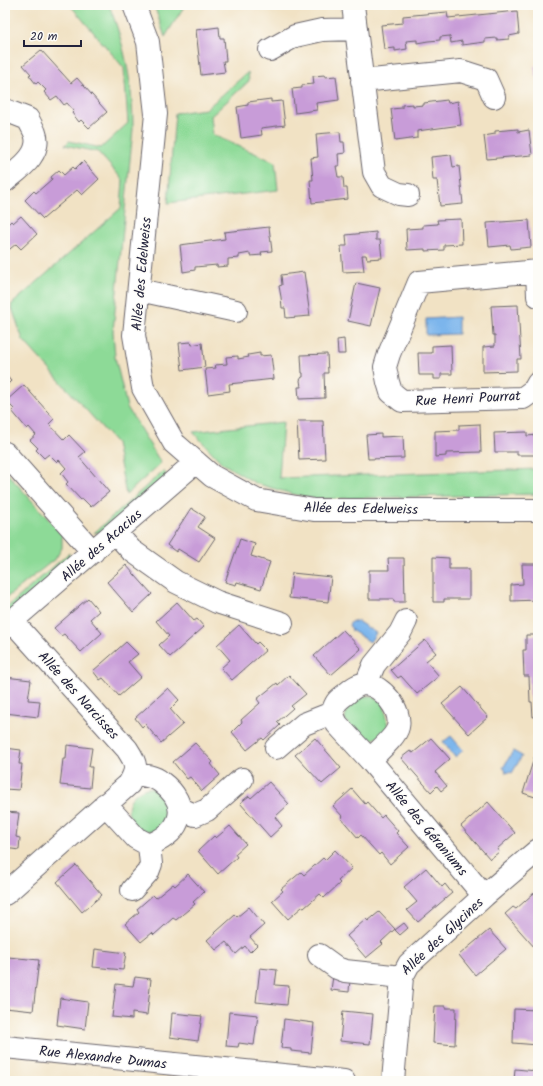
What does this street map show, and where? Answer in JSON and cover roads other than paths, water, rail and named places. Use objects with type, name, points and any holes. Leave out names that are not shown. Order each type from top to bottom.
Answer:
[{"type":"street","name":"Allée des Edelweiss","points":[[134,5],[148,42],[156,114],[134,335],[143,388],[174,443],[212,476],[256,500],[314,510],[538,510]]},
{"type":"street","points":[[353,5],[374,172],[382,186],[399,194],[408,195]]},
{"type":"street","points":[[270,50],[295,36],[322,30],[356,29]]},
{"type":"street","points":[[362,81],[462,71],[486,79],[494,97]]},
{"type":"street","points":[[5,110],[28,119],[36,134],[36,146],[31,158],[7,176]]},
{"type":"street","name":"Rue Henri Pourrat","points":[[538,296],[538,271],[419,282],[389,354],[386,367],[391,392],[402,401],[524,398],[534,390],[538,383]]},
{"type":"street","points":[[139,290],[236,311]]},
{"type":"street","points":[[5,453],[93,552]]},
{"type":"street","name":"Allée des Acacias","points":[[9,624],[196,462]]},
{"type":"street","points":[[116,532],[131,550],[176,582],[217,602],[282,623]]},
{"type":"street","points":[[366,684],[374,665],[400,633],[406,621]]},
{"type":"street","name":"Allée des Narcisses","points":[[9,624],[127,749],[135,762],[134,774]]},
{"type":"street","points":[[276,748],[304,724],[332,713],[336,702],[357,685],[366,684],[376,688],[390,700],[396,709],[398,717],[398,728],[392,737],[370,760]]},
{"type":"street","name":"Allée des Géraniums","points":[[332,713],[337,724],[370,760],[484,896]]},
{"type":"street","points":[[5,894],[129,784],[134,774],[147,776],[160,781],[177,798],[181,809],[178,820],[171,831],[161,840],[149,845]]},
{"type":"street","points":[[181,809],[195,814],[207,810],[242,779]]},
{"type":"street","points":[[105,804],[136,838],[149,845]]},
{"type":"street","points":[[132,890],[148,872],[151,864],[149,845]]},
{"type":"street","name":"Allée des Glycines","points":[[319,955],[345,971],[402,977],[409,964],[484,896],[536,858]]},
{"type":"street","points":[[393,1081],[402,977]]},
{"type":"street","name":"Rue Alexandre Dumas","points":[[5,1047],[344,1081]]},
{"type":"water","points":[[458,317],[458,334],[426,335],[426,319]]},
{"type":"water","points":[[352,621],[357,621],[376,633],[370,642],[351,630],[352,629],[349,625]]},
{"type":"water","points":[[451,736],[463,750],[457,756],[454,756],[443,742]]},
{"type":"water","points":[[513,751],[522,756],[512,773],[506,773],[505,769],[503,768]]}]
